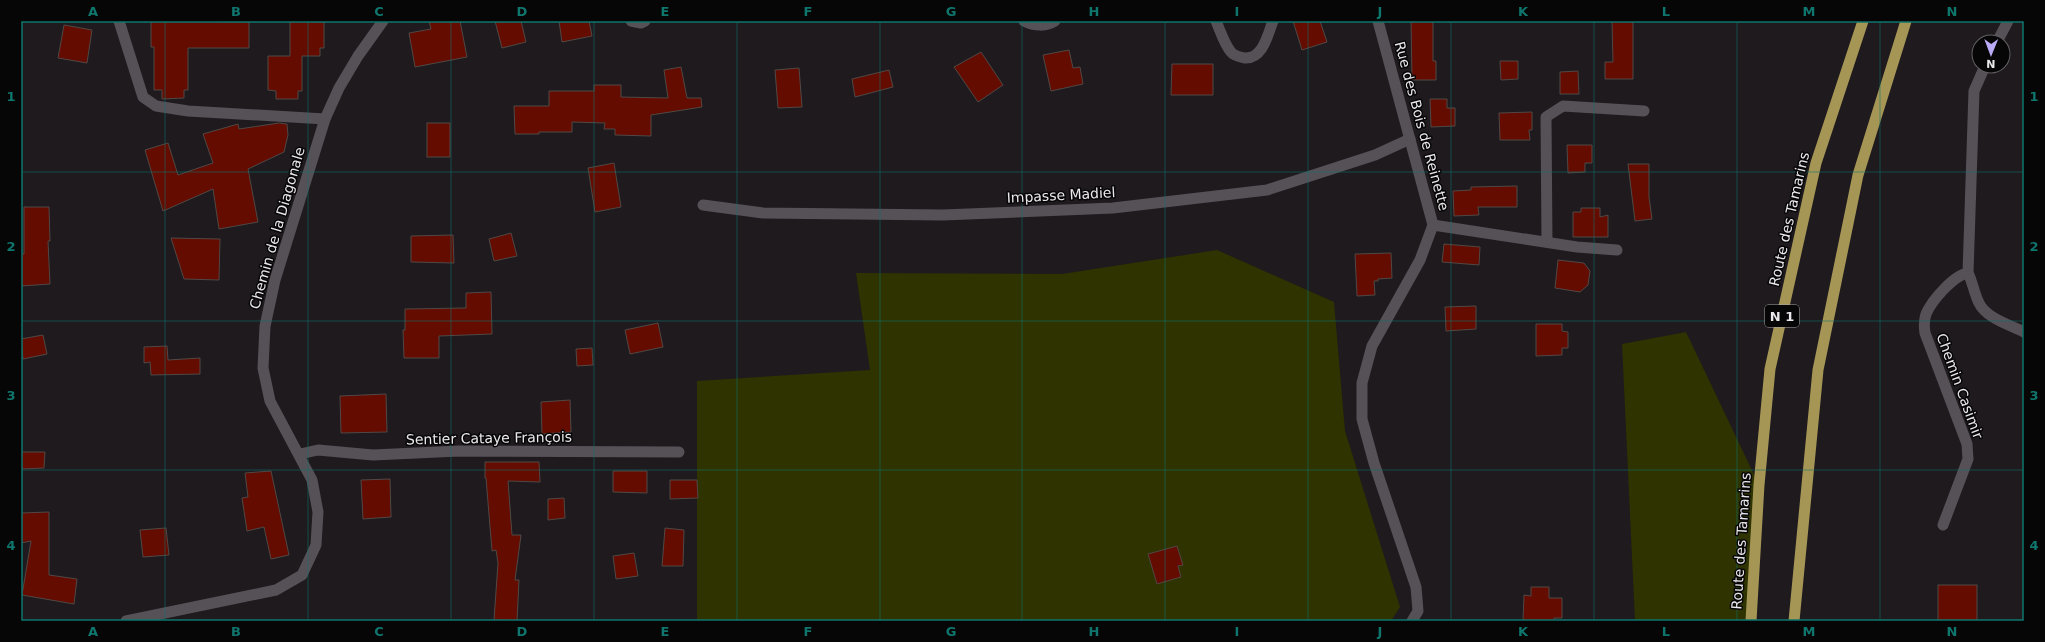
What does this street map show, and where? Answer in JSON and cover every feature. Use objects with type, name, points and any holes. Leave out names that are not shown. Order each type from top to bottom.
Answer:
[{"type":"highway","name":"Route des Tamarins","points":[[1751,621],[1759,485],[1770,369],[1816,163],[1863,21]]},
{"type":"highway","points":[[1794,621],[1818,370],[1858,175],[1906,21]]},
{"type":"street","points":[[119,21],[143,97],[156,106],[188,111],[325,119]]},
{"type":"street","name":"Chemin de la Diagonale","points":[[126,621],[276,590],[302,575],[316,545],[318,512],[312,480],[300,454],[270,401],[263,368],[265,326],[275,280],[325,119],[339,88],[358,56],[383,21]]},
{"type":"street","points":[[631,21],[641,24],[645,21]]},
{"type":"street","points":[[1024,21],[1029,24],[1048,26],[1055,21]]},
{"type":"street","points":[[1216,21],[1231,52],[1238,57],[1247,58],[1256,55],[1263,47],[1273,21]]},
{"type":"street","name":"Rue des Bois de Reinette","points":[[1378,21],[1433,225],[1420,260],[1372,346],[1362,383],[1362,419],[1374,463],[1416,587],[1418,611],[1412,621]]},
{"type":"street","points":[[2001,34],[2008,21]]},
{"type":"street","points":[[1981,74],[1974,91],[1968,273],[1975,286],[1980,305],[1987,313],[2024,332]]},
{"type":"street","points":[[1547,242],[1546,117],[1563,106],[1644,111]]},
{"type":"street","name":"Impasse Madiel","points":[[703,205],[763,213],[943,215],[1112,208],[1268,190],[1375,155],[1410,139]]},
{"type":"street","points":[[1433,225],[1547,242],[1617,250]]},
{"type":"street","name":"Chemin Casimir","points":[[1943,525],[1968,460],[1967,444],[1925,333],[1924,321],[1926,313],[1951,282],[1956,277],[1968,273]]},
{"type":"street","name":"Sentier Cataye François","points":[[300,454],[318,450],[373,456],[459,451],[679,452]]},
{"type":"green space","points":[[1217,250],[1334,302],[1345,431],[1400,607],[1391,621],[697,621],[697,381],[870,370],[856,273],[1062,274]]},
{"type":"green space","points":[[1686,332],[1759,485],[1747,621],[1635,621],[1622,344]]},
{"type":"building","points":[[151,21],[249,22],[249,48],[188,48],[188,90],[184,90],[184,98],[162,99],[162,90],[154,90],[154,47],[151,47]]},
{"type":"building","points":[[290,21],[324,22],[324,48],[320,48],[320,56],[302,56],[302,91],[298,91],[298,99],[276,99],[276,91],[268,90],[268,56],[290,56]]},
{"type":"building","points":[[429,21],[460,21],[467,57],[415,67],[409,33],[431,29]]},
{"type":"building","points":[[495,21],[521,21],[526,42],[502,48]]},
{"type":"building","points":[[559,21],[589,21],[592,36],[562,42]]},
{"type":"building","points":[[1293,21],[1320,21],[1327,42],[1302,50]]},
{"type":"building","points":[[1411,21],[1431,21],[1433,23],[1433,61],[1436,61],[1436,80],[1412,80]]},
{"type":"building","points":[[1612,21],[1633,21],[1633,79],[1605,79],[1605,62],[1613,62]]},
{"type":"building","points":[[64,25],[92,30],[87,63],[58,58]]},
{"type":"building","points":[[1069,50],[1073,68],[1080,67],[1083,84],[1051,91],[1043,55]]},
{"type":"building","points":[[981,52],[1003,85],[978,102],[954,67]]},
{"type":"building","points":[[1500,61],[1518,61],[1518,79],[1501,80]]},
{"type":"building","points":[[1172,64],[1213,64],[1213,95],[1171,95]]},
{"type":"building","points":[[681,67],[687,98],[701,98],[702,107],[651,115],[651,136],[615,135],[615,129],[604,129],[605,123],[572,122],[572,132],[515,134],[514,106],[549,106],[549,91],[594,91],[594,85],[621,85],[621,97],[668,98],[664,70]]},
{"type":"building","points":[[799,68],[802,107],[778,108],[775,70]]},
{"type":"building","points":[[889,70],[893,87],[855,97],[852,79]]},
{"type":"building","points":[[1578,71],[1579,94],[1560,94],[1560,72]]},
{"type":"building","points":[[1430,99],[1447,99],[1447,108],[1455,108],[1455,126],[1431,127]]},
{"type":"building","points":[[1532,112],[1532,130],[1529,130],[1530,140],[1500,140],[1499,113]]},
{"type":"building","points":[[279,123],[287,124],[288,135],[284,152],[248,169],[258,222],[219,229],[213,189],[163,211],[145,150],[168,143],[178,175],[213,163],[203,134],[238,124],[239,129]]},
{"type":"building","points":[[427,123],[450,123],[450,157],[427,157]]},
{"type":"building","points":[[1567,145],[1592,145],[1592,163],[1585,163],[1585,172],[1568,173]]},
{"type":"building","points":[[614,163],[621,207],[595,212],[588,168]]},
{"type":"building","points":[[1628,164],[1649,164],[1649,197],[1652,219],[1635,221]]},
{"type":"building","points":[[1517,186],[1517,207],[1478,207],[1479,215],[1454,216],[1453,191],[1471,190],[1471,187]]},
{"type":"building","points":[[24,207],[49,207],[50,241],[48,241],[50,284],[21,286],[21,254],[24,254]]},
{"type":"building","points":[[1581,208],[1600,208],[1600,217],[1608,215],[1608,237],[1573,237],[1573,212],[1581,212]]},
{"type":"building","points":[[511,233],[517,256],[494,261],[489,239]]},
{"type":"building","points":[[453,235],[454,263],[411,262],[411,236]]},
{"type":"building","points":[[171,238],[220,239],[219,280],[184,279]]},
{"type":"building","points":[[1444,244],[1480,247],[1479,265],[1442,262]]},
{"type":"building","points":[[1391,253],[1392,278],[1378,279],[1378,281],[1374,281],[1375,295],[1357,296],[1355,254]]},
{"type":"building","points":[[1558,260],[1584,263],[1590,271],[1588,285],[1580,292],[1555,288]]},
{"type":"building","points":[[491,292],[492,334],[439,336],[439,358],[404,358],[403,330],[405,330],[405,309],[466,308],[466,293]]},
{"type":"building","points":[[1476,306],[1476,329],[1446,331],[1445,307]]},
{"type":"building","points":[[658,323],[663,347],[630,354],[625,330]]},
{"type":"building","points":[[1536,324],[1562,324],[1562,331],[1568,332],[1568,348],[1562,348],[1562,355],[1536,356]]},
{"type":"building","points":[[43,335],[47,354],[23,359],[21,339]]},
{"type":"building","points":[[167,346],[168,360],[200,358],[200,374],[151,375],[150,362],[144,363],[144,347]]},
{"type":"building","points":[[592,348],[593,365],[577,366],[576,349]]},
{"type":"building","points":[[386,394],[387,432],[341,433],[340,396]]},
{"type":"building","points":[[570,400],[571,432],[542,434],[541,402]]},
{"type":"building","points":[[21,452],[45,452],[44,468],[21,469]]},
{"type":"building","points":[[485,462],[539,462],[540,482],[508,481],[512,535],[521,535],[515,580],[519,580],[517,621],[494,620],[498,563],[496,550],[492,551],[485,478]]},
{"type":"building","points":[[271,471],[289,555],[271,559],[264,527],[247,531],[242,498],[248,497],[245,473]]},
{"type":"building","points":[[613,471],[647,471],[647,493],[613,492]]},
{"type":"building","points":[[390,479],[391,517],[363,519],[361,480]]},
{"type":"building","points":[[670,480],[697,480],[698,498],[670,499]]},
{"type":"building","points":[[564,498],[565,518],[548,520],[548,499]]},
{"type":"building","points":[[49,512],[49,575],[77,579],[74,604],[22,595],[31,541],[21,543],[21,513]]},
{"type":"building","points":[[166,528],[169,555],[143,557],[140,530]]},
{"type":"building","points":[[665,528],[684,530],[683,566],[662,566]]},
{"type":"building","points":[[1177,546],[1183,565],[1178,566],[1181,577],[1157,584],[1148,554]]},
{"type":"building","points":[[634,553],[638,576],[616,579],[613,556]]},
{"type":"building","points":[[1938,585],[1977,585],[1977,621],[1938,621]]},
{"type":"building","points":[[1531,587],[1549,587],[1549,598],[1562,598],[1562,618],[1554,618],[1554,621],[1523,621],[1524,595],[1531,596]]}]
